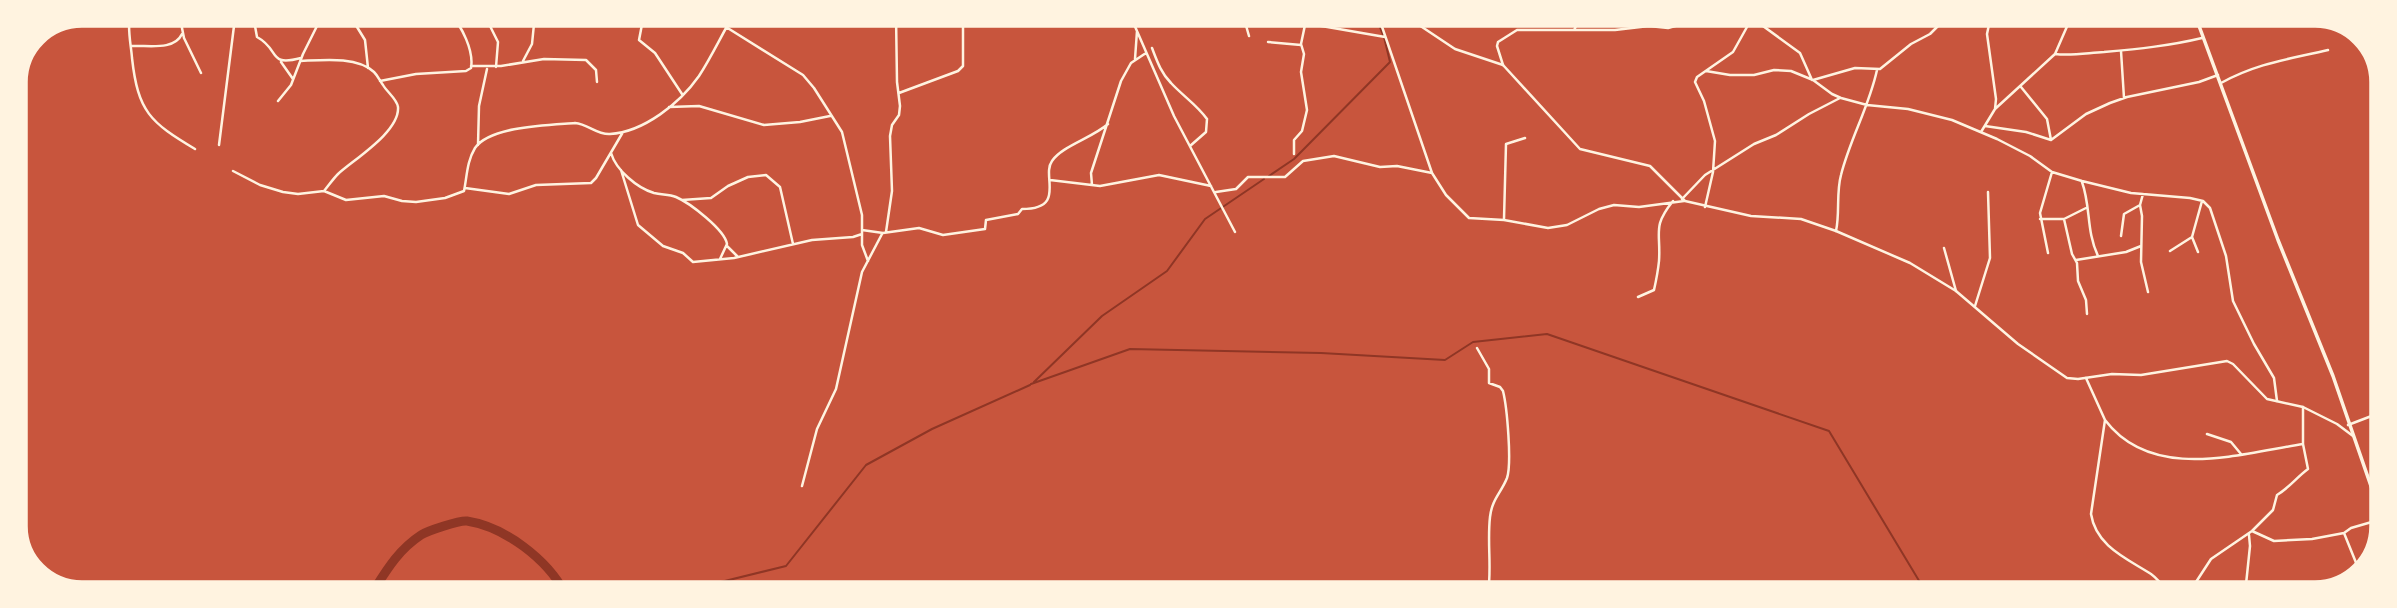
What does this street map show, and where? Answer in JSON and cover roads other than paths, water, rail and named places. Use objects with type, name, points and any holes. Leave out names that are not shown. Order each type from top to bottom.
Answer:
[{"type":"main road","points":[[2199,26],[2278,240],[2333,376],[2371,488]]},
{"type":"street","points":[[130,26],[136,83],[143,107],[167,132],[195,149]]},
{"type":"street","points":[[181,26],[201,73]]},
{"type":"street","points":[[219,145],[234,26]]},
{"type":"street","points":[[255,26],[257,37],[268,46],[294,79]]},
{"type":"street","points":[[278,101],[294,79],[317,26]]},
{"type":"street","points":[[356,26],[365,40],[368,68]]},
{"type":"street","points":[[457,26],[470,53],[471,66]]},
{"type":"street","points":[[490,26],[498,42],[496,67]]},
{"type":"street","points":[[522,63],[532,44],[534,26]]},
{"type":"street","points":[[642,26],[639,40],[655,53],[682,94]]},
{"type":"street","points":[[802,486],[817,429],[836,389],[858,285],[884,233],[892,191],[890,136],[892,125],[899,115],[896,26]]},
{"type":"street","points":[[899,93],[953,73],[963,66],[963,26]]},
{"type":"street","points":[[1246,26],[1249,36]]},
{"type":"street","points":[[1294,154],[1294,139],[1302,131],[1307,110],[1302,84],[1304,54],[1301,45],[1305,26]]},
{"type":"street","points":[[1320,26],[1385,37]]},
{"type":"street","points":[[1382,26],[1432,173],[1446,195],[1469,218],[1504,220],[1548,228],[1572,223],[1606,206],[1639,207],[1684,200],[1751,216],[1801,219],[1910,263],[1956,291],[2018,344],[2067,378],[2112,374],[2141,375],[2227,361],[2263,396],[2303,407],[2337,424],[2353,436]]},
{"type":"street","points":[[1420,26],[1455,49],[1503,65],[1580,149],[1650,166],[1684,200]]},
{"type":"street","points":[[1574,30],[1576,26]]},
{"type":"street","points":[[1503,65],[1498,42],[1514,31],[1677,26]]},
{"type":"street","points":[[1705,207],[1713,172],[1714,135],[1704,100],[1695,82],[1697,77],[1733,52],[1746,26]]},
{"type":"street","points":[[1763,26],[1800,53],[1812,80]]},
{"type":"street","points":[[1836,231],[1840,179],[1877,70],[1938,26]]},
{"type":"street","points":[[1989,26],[1987,34],[1996,86],[1995,109]]},
{"type":"street","points":[[1981,132],[1995,109],[2054,54],[2067,26]]},
{"type":"street","points":[[478,145],[489,137],[511,130],[581,124],[605,134],[623,132],[642,124],[669,107],[699,76],[726,27],[803,75],[842,132],[862,215],[863,250],[868,261]]},
{"type":"street","points":[[1137,27],[1146,53],[1190,146],[1235,232]]},
{"type":"street","points":[[1134,61],[1137,27]]},
{"type":"street","points":[[131,46],[172,45],[178,41],[182,32]]},
{"type":"street","points":[[2054,54],[2121,51],[2202,38]]},
{"type":"street","points":[[1268,42],[1301,45]]},
{"type":"street","points":[[1152,48],[1162,72],[1207,119],[1206,132],[1190,146]]},
{"type":"street","points":[[2221,83],[2246,70],[2280,59],[2328,50]]},
{"type":"street","points":[[2121,51],[2124,98]]},
{"type":"street","points":[[1092,185],[1091,173],[1121,81],[1134,61],[1146,53]]},
{"type":"street","points":[[380,81],[416,74],[466,71],[471,66],[496,67],[544,59],[586,60],[596,70],[597,82]]},
{"type":"street","points":[[281,62],[346,61],[368,68],[398,104],[393,122],[374,144],[339,173],[324,191]]},
{"type":"street","points":[[233,171],[260,185],[283,192],[298,194],[324,191],[346,200],[384,195],[409,202],[460,194],[465,188],[468,166],[478,145],[480,106],[488,67]]},
{"type":"street","points":[[1812,80],[1855,68],[1877,70]]},
{"type":"street","points":[[1706,71],[1738,75],[1782,69],[1812,80],[1841,98],[1941,117],[1981,132],[2030,156],[2052,172],[2143,194],[2203,201],[2210,208],[2226,256],[2233,301],[2274,378],[2277,402]]},
{"type":"street","points":[[2052,140],[2087,114],[2124,98],[2199,82],[2218,75]]},
{"type":"street","points":[[2021,87],[2047,119],[2052,140]]},
{"type":"street","points":[[1684,200],[1704,175],[1713,172],[1754,144],[1776,135],[1841,98]]},
{"type":"street","points":[[669,107],[699,106],[764,125],[831,116]]},
{"type":"street","points":[[611,153],[621,170],[638,225],[663,246],[683,253],[693,262],[739,257],[862,232],[884,233],[919,228],[943,235],[985,229],[985,220],[1018,214],[1022,209],[1041,205],[1051,190],[1048,167],[1056,156],[1096,134],[1108,124]]},
{"type":"street","points":[[1985,126],[2026,132],[2052,140]]},
{"type":"street","points":[[465,188],[509,194],[536,185],[591,183],[623,132]]},
{"type":"street","points":[[1504,220],[1506,144],[1525,138]]},
{"type":"street","points":[[1215,192],[1236,189],[1248,177],[1285,177],[1303,161],[1326,157],[1345,157],[1380,167],[1397,166],[1432,173]]},
{"type":"street","points":[[621,170],[651,192],[672,195],[682,200],[721,230],[727,240],[727,246],[720,259]]},
{"type":"street","points":[[2048,253],[2040,219],[2052,172]]},
{"type":"street","points":[[682,200],[711,198],[748,177],[766,175],[780,187],[793,244]]},
{"type":"street","points":[[1050,180],[1108,185],[1159,175],[1211,186]]},
{"type":"street","points":[[2082,181],[2089,204],[2090,238],[2098,256]]},
{"type":"street","points":[[1975,306],[1990,258],[1988,192]]},
{"type":"street","points":[[2143,194],[2140,205],[2142,267],[2148,292]]},
{"type":"street","points":[[1638,297],[1654,290],[1659,261],[1660,220],[1673,201]]},
{"type":"street","points":[[2198,252],[2192,237],[2203,201]]},
{"type":"street","points":[[2121,236],[2124,214],[2140,205]]},
{"type":"street","points":[[2040,219],[2064,219],[2088,207]]},
{"type":"street","points":[[2064,219],[2072,254],[2077,260],[2078,277],[2087,314]]},
{"type":"street","points":[[2170,251],[2192,237]]},
{"type":"street","points":[[727,246],[739,257]]},
{"type":"street","points":[[2077,260],[2126,252],[2141,246]]},
{"type":"street","points":[[1944,247],[1956,291]]},
{"type":"street","points":[[1477,348],[1489,369],[1489,383],[1503,391],[1508,449],[1507,477],[1493,501],[1491,510],[1490,582]]},
{"type":"street","points":[[2086,378],[2105,419],[2123,439],[2168,456],[2179,459],[2215,459],[2303,444]]},
{"type":"street","points":[[2196,582],[2211,559],[2250,532],[2273,510],[2277,495],[2289,488],[2308,469],[2303,444],[2303,407]]},
{"type":"street","points":[[2348,425],[2371,416]]},
{"type":"street","points":[[2105,419],[2091,514],[2093,527],[2124,560],[2159,582]]},
{"type":"street","points":[[2207,434],[2231,442],[2241,454]]},
{"type":"street","points":[[2250,532],[2274,541],[2312,539],[2344,533],[2371,522]]},
{"type":"street","points":[[2246,582],[2250,532]]},
{"type":"street","points":[[2344,533],[2356,564]]},
{"type":"waterway","points":[[1269,176],[1294,159],[1390,62],[1380,26]]},
{"type":"waterway","points":[[1034,382],[1102,316],[1167,271],[1205,219],[1264,179]]},
{"type":"waterway","points":[[1031,384],[1130,349],[1321,353],[1445,360],[1473,342],[1547,334],[1829,431],[1920,582]]},
{"type":"waterway","points":[[721,582],[786,566],[866,465],[932,429],[1030,385]]},
{"type":"waterway","points":[[379,582],[393,561],[421,535],[467,521],[496,530],[524,546],[558,582]]}]
